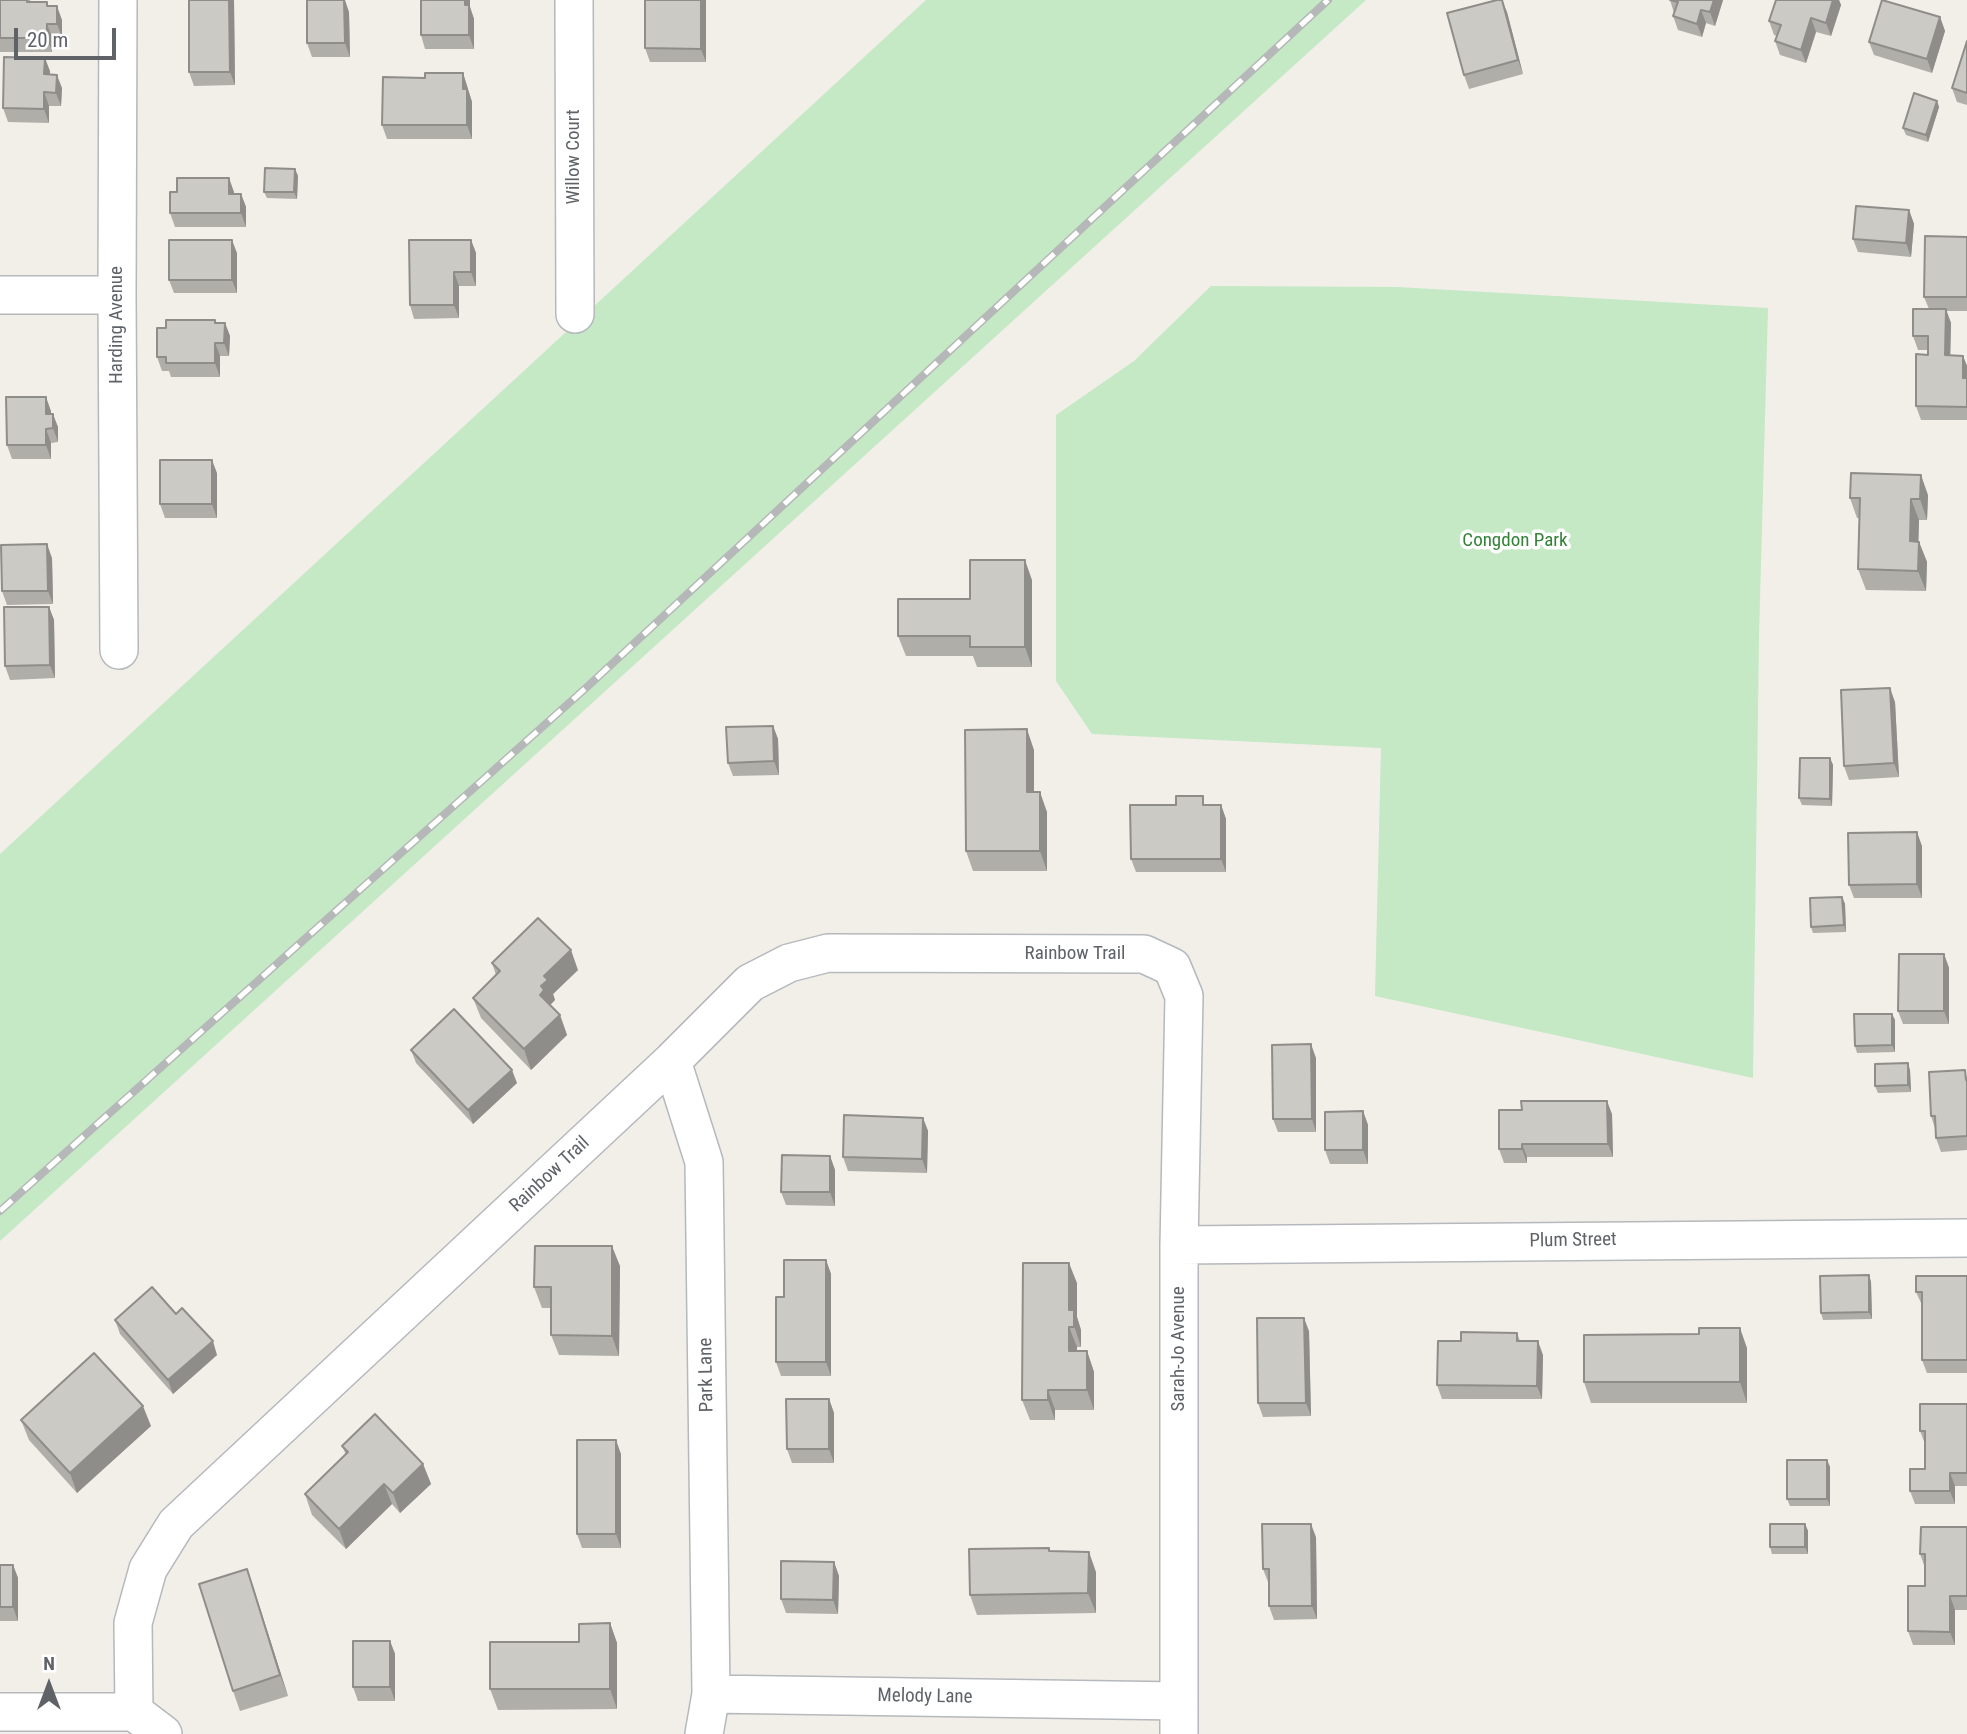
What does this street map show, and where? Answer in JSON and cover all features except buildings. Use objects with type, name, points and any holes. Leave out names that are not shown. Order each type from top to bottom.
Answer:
[{"type":"street","name":"Harding Avenue","points":[[118,0],[119,650]]},
{"type":"street","name":"Willow Court","points":[[574,0],[575,314]]},
{"type":"street","points":[[0,295],[117,295]]},
{"type":"street","name":"Rainbow Trail","points":[[134,1712],[133,1623],[148,1569],[176,1524],[672,1061],[750,983],[789,963],[828,953],[1144,954],[1172,967]]},
{"type":"street","name":"Sarah-Jo Avenue","points":[[1172,967],[1184,996],[1179,1245],[1179,1717]]},
{"type":"street","name":"Park Lane","points":[[672,1061],[704,1162],[712,1694]]},
{"type":"street","name":"Plum Street","points":[[1179,1245],[1967,1238]]},
{"type":"street","points":[[704,1734],[712,1694]]},
{"type":"street","name":"Melody Lane","points":[[712,1694],[1179,1717]]},
{"type":"street","points":[[0,1712],[134,1712],[163,1734]]},
{"type":"green space","points":[[926,0],[1366,0],[0,1241],[0,854]]},
{"type":"green space","name":"Congdon Park","points":[[1211,286],[1397,287],[1768,308],[1759,636],[1753,1078],[1375,996],[1381,748],[1092,734],[1056,681],[1056,415],[1134,361]]},
{"type":"railway","points":[[0,1211],[587,687],[1328,0]]}]
